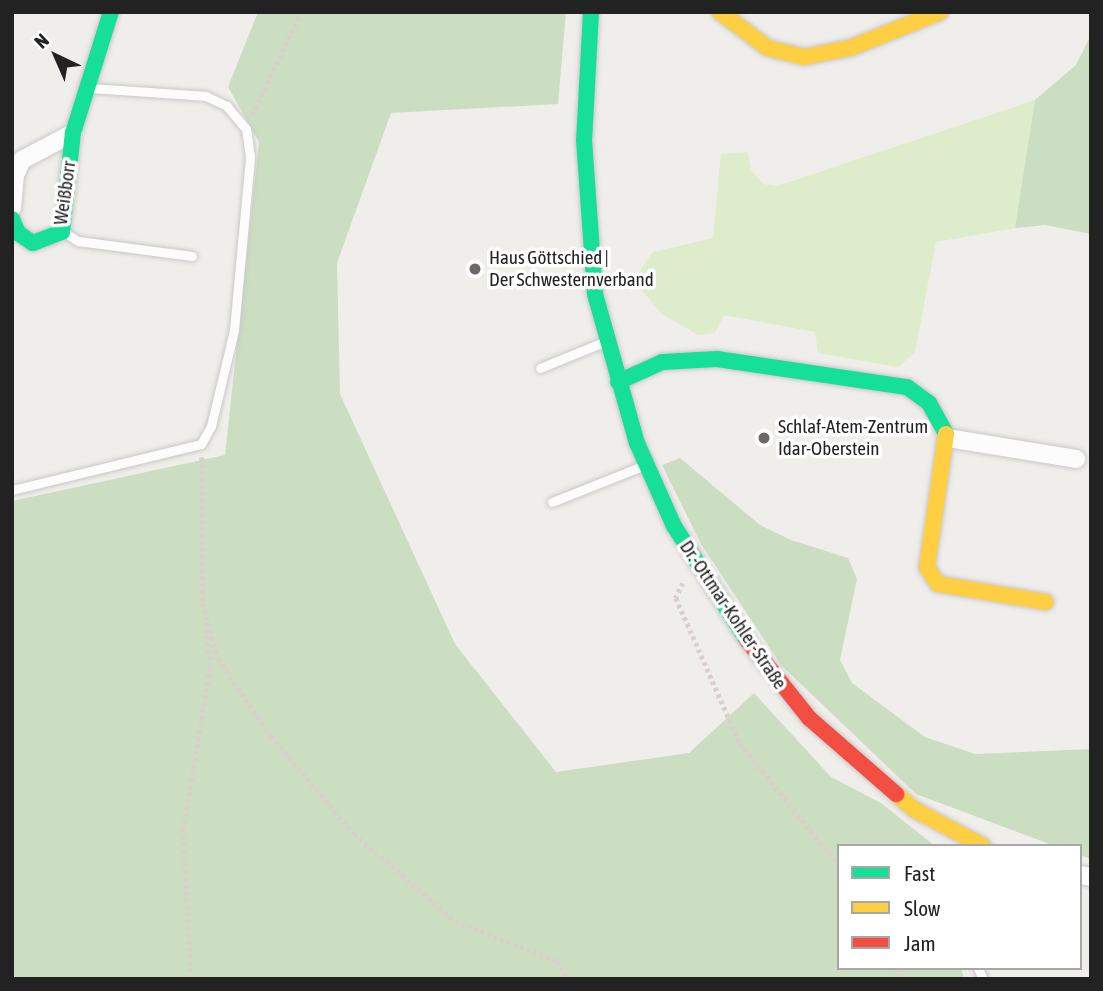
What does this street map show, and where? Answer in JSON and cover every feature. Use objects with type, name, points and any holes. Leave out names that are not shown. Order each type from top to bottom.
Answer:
[{"type":"street","name":"Weißborr","points":[[12,219],[18,233],[33,243],[62,232],[73,133],[85,87],[111,12]]},
{"type":"street","name":"Dr.-Ottmar-Kohler-Straße","points":[[591,12],[585,197],[595,294],[618,382],[647,464],[694,560],[762,663],[809,718],[893,794],[980,844]]},
{"type":"street","points":[[720,12],[768,48],[804,57],[850,48],[940,12]]},
{"type":"street","name":"Weißborr","points":[[12,208],[15,175],[22,160],[73,133]]},
{"type":"street","points":[[618,382],[662,362],[717,359],[907,387],[929,403],[948,438],[928,568],[937,584],[1045,602]]},
{"type":"street","points":[[948,438],[1076,459]]},
{"type":"lane","points":[[12,490],[201,444],[211,426],[234,330],[250,157],[246,129],[227,106],[206,96],[85,87]]},
{"type":"lane","points":[[62,232],[78,241],[192,256]]},
{"type":"lane","points":[[540,368],[606,341]]},
{"type":"lane","points":[[552,502],[647,464]]},
{"type":"path","points":[[246,129],[301,12]]},
{"type":"path","points":[[191,979],[183,830],[210,667],[203,603],[201,444]]},
{"type":"path","points":[[694,560],[676,598],[693,645],[740,744],[837,863]]},
{"type":"path","points":[[203,603],[218,659],[271,736],[354,834],[455,921],[557,961],[568,979]]},
{"type":"green space","points":[[258,12],[566,12],[558,104],[391,113],[337,263],[340,394],[455,644],[556,772],[689,753],[754,693],[831,777],[881,803],[932,844],[837,844],[837,970],[962,970],[964,979],[12,979],[12,501],[225,455],[259,142],[228,87]]},
{"type":"green space","points":[[1091,35],[1091,234],[1045,225],[1015,228],[1035,100],[1076,65]]},
{"type":"green space","points":[[1035,100],[1015,228],[936,242],[915,352],[898,367],[818,353],[815,332],[724,315],[715,333],[698,335],[662,314],[633,280],[653,252],[713,238],[721,154],[748,152],[751,170],[763,184],[777,186]]},
{"type":"green space","points":[[680,458],[760,525],[791,540],[848,558],[857,579],[840,660],[852,683],[925,737],[975,754],[1091,749],[1091,859],[1082,856],[1082,844],[1050,844],[916,794],[781,665],[701,544],[662,465]]},
{"type":"traffic: fast","points":[[12,219],[18,233],[33,243],[62,232],[73,133],[111,12]]},
{"type":"traffic: fast","points":[[591,12],[584,140],[595,294],[637,443],[674,526],[747,640]]},
{"type":"traffic: fast","points":[[618,382],[662,362],[717,359],[907,387],[929,403],[946,434]]},
{"type":"traffic: slow","points":[[720,12],[768,48],[804,57],[850,48],[940,12]]},
{"type":"traffic: slow","points":[[946,434],[927,568],[938,584],[1045,602]]},
{"type":"traffic: slow","points":[[896,794],[915,810],[979,844]]},
{"type":"traffic: jam","points":[[747,640],[809,718],[896,794]]},
{"type":"place","name":"Haus Göttschied | Der Schwesternverband","points":[[475,269]]},
{"type":"place","name":"Schlaf-Atem-Zentrum Idar-Oberstein","points":[[764,438]]}]
